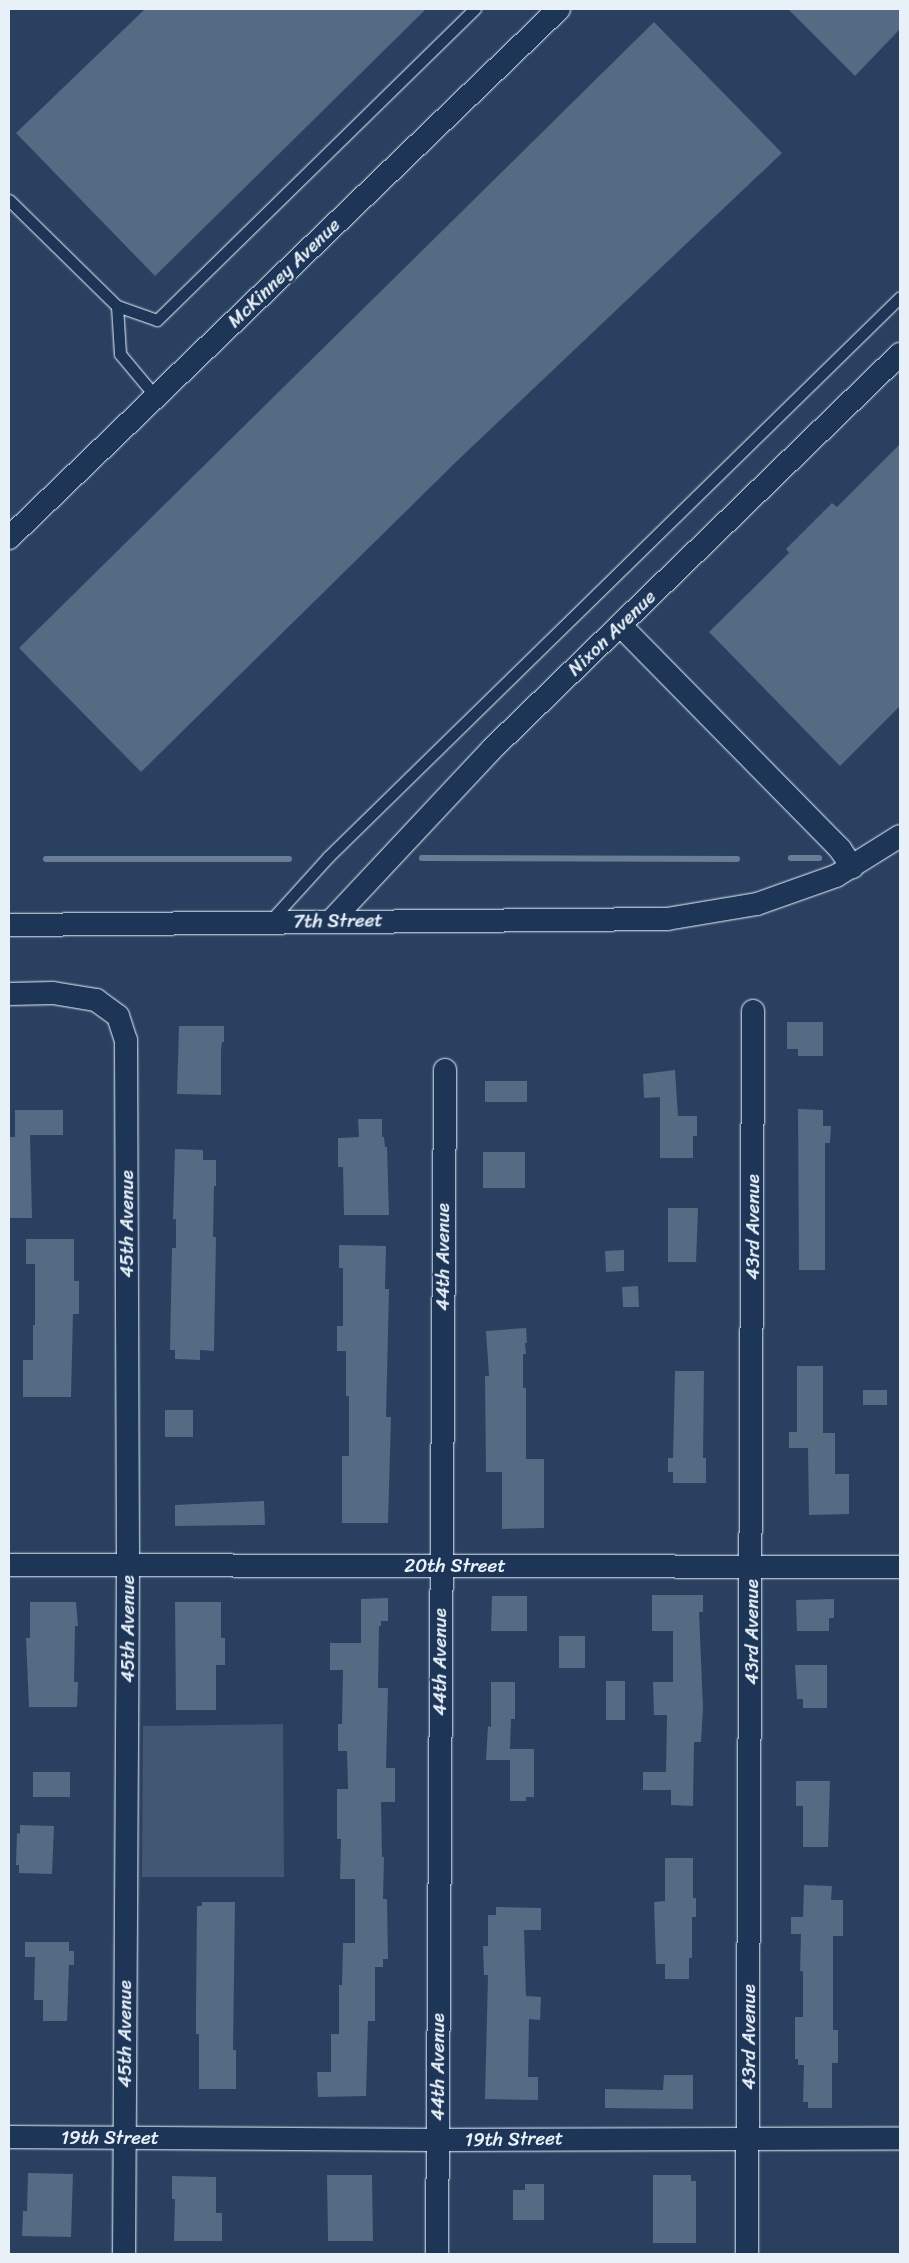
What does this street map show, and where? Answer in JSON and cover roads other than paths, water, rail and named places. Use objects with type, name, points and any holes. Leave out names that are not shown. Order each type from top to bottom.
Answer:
[{"type":"street","name":"McKinney Avenue","points":[[9,538],[559,9]]},
{"type":"street","name":"Nixon Avenue","points":[[332,920],[492,749],[900,354]]},
{"type":"street","points":[[620,625],[840,850],[852,867]]},
{"type":"street","name":"7th Street","points":[[9,925],[332,920],[667,918],[757,904],[836,876],[900,836]]},
{"type":"street","name":"45th Avenue","points":[[9,994],[53,993],[83,996],[96,1000],[110,1008],[118,1016],[126,1040],[128,1566],[124,2254]]},
{"type":"street","name":"43rd Avenue","points":[[748,2254],[753,1011]]},
{"type":"street","name":"44th Avenue","points":[[437,2254],[440,1566],[445,1070]]},
{"type":"street","name":"20th Street","points":[[9,1565],[900,1567]]},
{"type":"street","name":"19th Street","points":[[9,2137],[438,2140],[748,2137],[900,2138]]},
{"type":"lane","points":[[9,200],[118,306],[157,320],[475,9]]},
{"type":"lane","points":[[270,921],[328,857],[900,297]]},
{"type":"lane","points":[[118,306],[120,354],[156,397]]},
{"type":"waterway","points":[[422,858],[737,859]]},
{"type":"waterway","points":[[791,858],[819,858]]},
{"type":"waterway","points":[[46,859],[289,859]]}]
